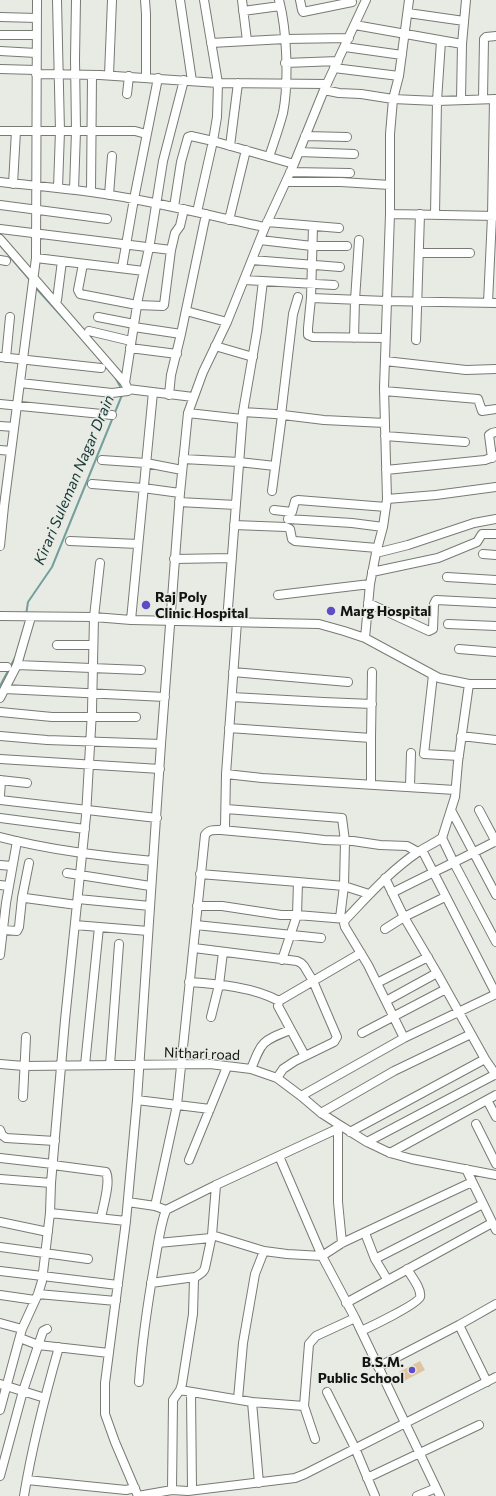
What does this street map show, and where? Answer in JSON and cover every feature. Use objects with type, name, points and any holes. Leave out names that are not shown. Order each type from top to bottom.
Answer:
[{"type":"street","points":[[0,541],[4,472],[11,451],[36,258],[37,0]]},
{"type":"street","points":[[57,0],[60,131],[58,188]]},
{"type":"street","points":[[74,190],[76,131],[76,0]]},
{"type":"street","points":[[110,75],[112,0]]},
{"type":"street","points":[[145,0],[146,77]]},
{"type":"street","points":[[124,390],[130,344],[149,248],[162,161],[188,81],[180,0]]},
{"type":"street","points":[[169,395],[171,375],[186,311],[217,117],[218,83],[204,0]]},
{"type":"street","points":[[242,0],[247,41]]},
{"type":"street","points":[[137,1493],[115,1442],[104,1410],[105,1383],[126,1221],[140,1065],[150,886],[157,818],[174,559],[188,413],[215,346],[227,322],[266,224],[294,164],[336,64],[364,3],[352,1],[303,12],[300,0]]},
{"type":"street","points":[[365,638],[370,584],[376,550],[383,527],[386,503],[384,391],[390,214],[390,134],[393,99],[399,76],[410,0]]},
{"type":"street","points":[[461,99],[462,44],[466,0]]},
{"type":"street","points":[[244,11],[280,3],[285,39],[286,84],[283,113],[269,157]]},
{"type":"street","points":[[408,13],[464,21]]},
{"type":"street","points":[[0,17],[37,18]]},
{"type":"street","points":[[355,25],[462,44]]},
{"type":"street","points":[[0,35],[36,35]]},
{"type":"street","points":[[482,99],[484,39],[486,37],[496,36]]},
{"type":"street","points":[[211,43],[285,39],[349,38]]},
{"type":"street","points":[[435,214],[437,101],[441,41]]},
{"type":"street","points":[[345,47],[402,54]]},
{"type":"street","points":[[0,51],[36,53]]},
{"type":"street","points":[[285,63],[336,64],[399,76]]},
{"type":"street","points":[[0,69],[59,74],[146,77],[218,83],[286,84],[326,87],[339,93],[361,94],[393,99],[437,101],[495,99],[492,303],[386,302],[311,298]]},
{"type":"street","points":[[92,74],[92,192]]},
{"type":"street","points":[[126,94],[129,76]]},
{"type":"street","points":[[122,268],[146,134],[158,78]]},
{"type":"street","points":[[230,146],[238,84]]},
{"type":"street","points":[[0,131],[91,130],[135,131],[146,134]]},
{"type":"street","points":[[13,184],[16,131]]},
{"type":"street","points":[[174,207],[181,162],[188,137],[191,136],[213,141],[294,164]]},
{"type":"street","points":[[305,136],[347,137]]},
{"type":"street","points":[[229,220],[246,150]]},
{"type":"street","points":[[299,152],[354,154]]},
{"type":"street","points":[[109,195],[112,156]]},
{"type":"street","points":[[290,172],[350,173]]},
{"type":"street","points":[[0,182],[92,192],[184,209],[229,220],[266,224],[339,228]]},
{"type":"street","points":[[286,182],[341,182],[390,185]]},
{"type":"street","points":[[0,205],[107,219]]},
{"type":"street","points":[[83,264],[79,292],[137,305],[161,306],[164,304],[171,250],[175,233],[180,226],[184,209]]},
{"type":"street","points":[[390,214],[494,216]]},
{"type":"street","points":[[416,340],[420,214]]},
{"type":"street","points":[[313,226],[311,298],[308,328],[310,336],[385,338]]},
{"type":"street","points":[[0,229],[171,250]]},
{"type":"street","points":[[0,239],[33,283],[124,390]]},
{"type":"street","points":[[260,240],[312,246],[348,246]]},
{"type":"street","points":[[354,338],[354,300],[360,240]]},
{"type":"street","points":[[419,253],[470,253]]},
{"type":"street","points":[[36,258],[144,271]]},
{"type":"street","points":[[252,260],[340,267]]},
{"type":"street","points":[[57,300],[62,261]]},
{"type":"street","points":[[244,280],[334,285]]},
{"type":"street","points":[[227,621],[242,416],[253,357],[263,281]]},
{"type":"street","points":[[272,491],[294,314],[298,297]]},
{"type":"street","points":[[186,311],[227,322]]},
{"type":"street","points":[[10,317],[3,358],[101,368]]},
{"type":"street","points":[[98,317],[181,334]]},
{"type":"street","points":[[89,332],[130,344],[177,354]]},
{"type":"street","points":[[215,346],[253,357]]},
{"type":"street","points":[[385,361],[466,370],[496,369]]},
{"type":"street","points":[[20,383],[75,389],[128,389],[193,398]]},
{"type":"street","points":[[384,391],[478,399],[482,411],[496,409]]},
{"type":"street","points":[[131,620],[152,392]]},
{"type":"street","points":[[0,404],[112,415]]},
{"type":"street","points":[[188,413],[242,416],[282,415],[324,420],[385,423]]},
{"type":"street","points":[[0,426],[14,427]]},
{"type":"street","points":[[386,470],[485,460],[494,457],[489,435],[496,432]]},
{"type":"street","points":[[385,436],[464,442]]},
{"type":"street","points":[[0,450],[11,451]]},
{"type":"street","points":[[183,459],[239,462],[275,466]]},
{"type":"street","points":[[102,460],[146,463],[182,470]]},
{"type":"street","points":[[92,484],[144,488],[180,493]]},
{"type":"street","points":[[274,510],[292,512],[295,501],[298,500],[386,503],[496,487]]},
{"type":"street","points":[[179,502],[236,505]]},
{"type":"street","points":[[288,519],[352,523],[383,527]]},
{"type":"street","points":[[234,524],[286,527],[290,529],[292,539],[296,541],[376,550],[408,545],[474,522],[496,519]]},
{"type":"street","points":[[372,572],[438,558],[477,542],[482,534],[496,534]]},
{"type":"street","points":[[70,541],[138,544]]},
{"type":"street","points":[[483,554],[496,555]]},
{"type":"street","points":[[174,559],[232,558]]},
{"type":"street","points":[[0,1410],[3,1385],[22,1329],[37,1297],[43,1276],[50,1213],[51,1183],[61,1065],[85,829],[90,742],[94,617],[100,563]]},
{"type":"street","points":[[447,576],[496,580]]},
{"type":"street","points":[[278,595],[370,584]]},
{"type":"street","points":[[368,603],[429,631],[433,629],[434,604],[436,600],[496,603]]},
{"type":"street","points":[[0,616],[94,617],[131,620],[318,624],[365,638],[439,678],[469,684],[496,684]]},
{"type":"street","points":[[0,698],[17,665],[28,617]]},
{"type":"street","points":[[221,830],[225,827],[226,774],[237,622]]},
{"type":"street","points":[[448,624],[496,626]]},
{"type":"street","points":[[57,645],[93,645]]},
{"type":"street","points":[[459,649],[496,652]]},
{"type":"street","points":[[17,665],[141,670]]},
{"type":"street","points":[[233,672],[348,682]]},
{"type":"street","points":[[371,784],[372,672]]},
{"type":"street","points":[[433,675],[424,754],[459,756]]},
{"type":"street","points":[[197,906],[222,906],[281,915],[343,918],[385,878],[420,851],[442,838],[451,810],[455,790],[469,684]]},
{"type":"street","points":[[5,689],[165,697]]},
{"type":"street","points":[[232,696],[372,704]]},
{"type":"street","points":[[0,712],[46,717],[136,717]]},
{"type":"street","points":[[229,728],[371,738]]},
{"type":"street","points":[[0,736],[47,740],[161,744]]},
{"type":"street","points":[[462,736],[496,740]]},
{"type":"street","points":[[410,786],[411,753]]},
{"type":"street","points":[[0,759],[160,769]]},
{"type":"street","points":[[226,774],[262,778],[455,790]]},
{"type":"street","points":[[0,796],[1,780],[26,783]]},
{"type":"street","points":[[0,800],[157,818]]},
{"type":"street","points":[[226,809],[340,817],[343,820],[345,841],[344,924],[362,953],[404,1038]]},
{"type":"street","points":[[451,810],[496,895]]},
{"type":"street","points":[[392,893],[496,841],[480,810]]},
{"type":"street","points":[[0,818],[85,829]]},
{"type":"street","points":[[155,1206],[177,1105],[180,1065],[194,948],[200,874],[205,835],[211,830],[380,845],[407,846],[420,851],[433,872],[496,994],[404,1038],[301,1096]]},
{"type":"street","points":[[0,837],[82,854],[153,861]]},
{"type":"street","points":[[442,838],[496,942]]},
{"type":"street","points":[[0,954],[3,925],[4,886],[12,866],[17,841]]},
{"type":"street","points":[[3,925],[17,930],[19,927],[28,863]]},
{"type":"street","points":[[0,865],[12,866]]},
{"type":"street","points":[[67,873],[150,886]]},
{"type":"street","points":[[200,874],[344,886],[369,894]]},
{"type":"street","points":[[367,1142],[496,1074],[485,1060],[404,917],[385,878]]},
{"type":"street","points":[[282,960],[297,915],[298,882]]},
{"type":"street","points":[[385,929],[404,917],[445,897]]},
{"type":"street","points":[[22,898],[150,906]]},
{"type":"street","points":[[75,925],[148,931]]},
{"type":"street","points":[[196,925],[321,938]]},
{"type":"street","points":[[85,1064],[100,927]]},
{"type":"street","points":[[110,1065],[119,944]]},
{"type":"street","points":[[194,948],[301,963],[313,981],[337,1037],[334,1042],[287,1066],[276,1078]]},
{"type":"street","points":[[211,1017],[219,984],[223,952]]},
{"type":"street","points":[[279,1001],[362,953]]},
{"type":"street","points":[[377,983],[428,957]]},
{"type":"street","points":[[386,1001],[437,973]]},
{"type":"street","points":[[189,982],[219,984],[260,993],[279,1001]]},
{"type":"street","points":[[362,1032],[446,989]]},
{"type":"street","points":[[279,1001],[278,1006],[305,1056]]},
{"type":"street","points":[[251,1069],[259,1049],[266,1041],[290,1030]]},
{"type":"street","points":[[321,1113],[394,1071],[471,1034]]},
{"type":"street","points":[[23,1097],[26,1037]]},
{"type":"street","points":[[350,1132],[485,1060]]},
{"type":"street","name":"Nithari road","points":[[0,1064],[24,1066],[85,1064],[210,1064],[251,1069],[276,1078],[301,1096],[337,1127],[350,1132],[390,1153],[412,1159],[496,1175]]},
{"type":"street","points":[[189,1160],[227,1067]]},
{"type":"street","points":[[390,1153],[496,1095]]},
{"type":"street","points":[[137,1100],[210,1109]]},
{"type":"street","points":[[487,1100],[496,1117]]},
{"type":"street","points":[[476,1124],[496,1164]]},
{"type":"street","points":[[128,1202],[155,1206],[166,1210],[337,1127],[338,1202],[342,1243]]},
{"type":"street","points":[[0,1130],[2,1135],[6,1138],[55,1141]]},
{"type":"street","points":[[279,1156],[322,1256],[355,1318],[438,1492],[417,1496]]},
{"type":"street","points":[[0,1158],[106,1172],[108,1176],[102,1218]]},
{"type":"street","points":[[346,1302],[387,1279],[494,1226],[466,1170]]},
{"type":"street","points":[[0,1179],[51,1183]]},
{"type":"street","points":[[158,1243],[212,1236],[264,1251],[322,1256],[342,1243],[472,1182]]},
{"type":"street","points":[[151,1283],[195,1277],[204,1271],[212,1236],[216,1185]]},
{"type":"street","points":[[375,1258],[483,1204]]},
{"type":"street","points":[[139,1382],[141,1350],[151,1283],[166,1210]]},
{"type":"street","points":[[50,1213],[126,1221]]},
{"type":"street","points":[[0,1222],[48,1232]]},
{"type":"street","points":[[365,1233],[375,1258],[387,1279]]},
{"type":"street","points":[[0,1247],[88,1259]]},
{"type":"street","points":[[238,1398],[243,1343],[255,1274],[264,1251]]},
{"type":"street","points":[[361,1331],[419,1300],[419,1291],[407,1269]]},
{"type":"street","points":[[0,1271],[118,1285]]},
{"type":"street","points":[[172,1490],[173,1400],[180,1390],[193,1314],[195,1277]]},
{"type":"street","points":[[0,1295],[116,1301]]},
{"type":"street","points":[[378,1367],[496,1304]]},
{"type":"street","points":[[315,1438],[304,1406],[309,1344],[316,1336],[355,1318]]},
{"type":"street","points":[[0,1323],[22,1329]]},
{"type":"street","points":[[459,1325],[487,1382]]},
{"type":"street","points":[[0,1476],[22,1391],[43,1331],[47,1329]]},
{"type":"street","points":[[20,1338],[38,1345],[109,1353]]},
{"type":"street","points":[[24,1496],[45,1398],[59,1347]]},
{"type":"street","points":[[27,1480],[126,1490],[137,1493],[192,1490],[294,1478],[305,1474],[496,1377]]},
{"type":"street","points":[[3,1385],[45,1398]]},
{"type":"street","points":[[180,1390],[238,1398],[252,1402],[304,1406]]},
{"type":"street","points":[[191,1392],[192,1490]]},
{"type":"street","points":[[327,1392],[355,1448],[375,1496]]},
{"type":"street","points":[[252,1402],[259,1482]]},
{"type":"street","points":[[367,1478],[479,1425]]},
{"type":"shaded area","points":[[420,1361],[425,1370],[404,1381],[399,1372]]},
{"type":"waterway","name":"Kirari Suleman Nagar Drain","points":[[11,258],[30,280]]},
{"type":"waterway","name":"Kirari Suleman Nagar Drain","points":[[35,287],[66,321]]},
{"type":"waterway","name":"Kirari Suleman Nagar Drain","points":[[115,377],[122,390]]},
{"type":"waterway","name":"Kirari Suleman Nagar Drain","points":[[26,615],[28,602],[52,567],[122,395]]},
{"type":"waterway","name":"Kirari Suleman Nagar Drain","points":[[0,686],[17,654]]},
{"type":"place","name":"Raj Poly Clinic Hospital","points":[[146,605]]},
{"type":"place","name":"Marg Hospital","points":[[331,611]]},
{"type":"place","name":"B.S.M. Public School","points":[[412,1370]]}]
